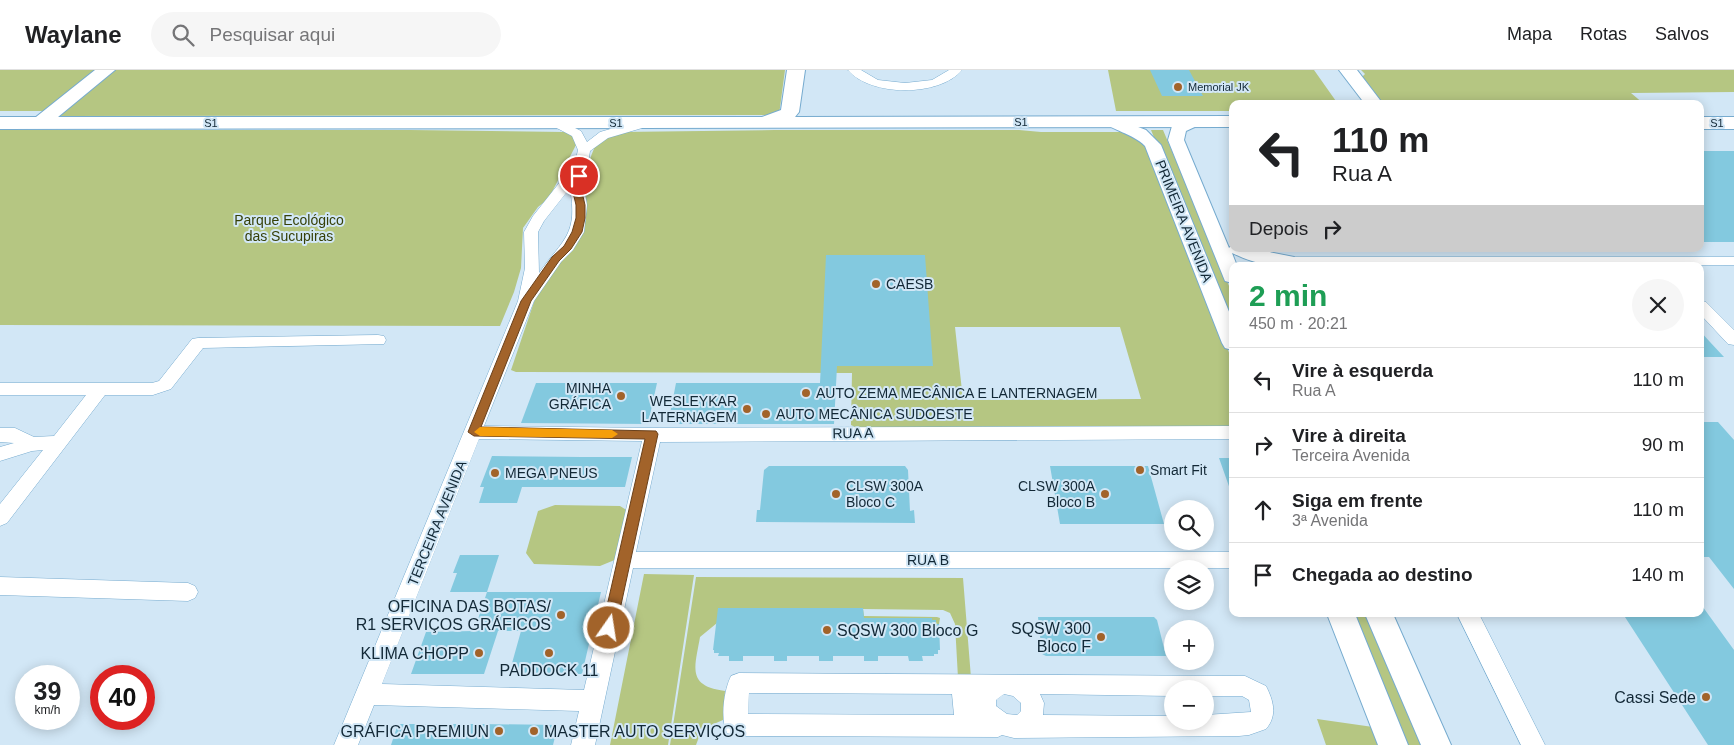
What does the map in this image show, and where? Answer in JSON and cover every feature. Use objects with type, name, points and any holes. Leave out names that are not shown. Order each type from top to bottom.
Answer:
[{"type":"highway","points":[[40,123],[106,70]]},
{"type":"highway","points":[[763,122],[782,117],[790,112],[796,70]]},
{"type":"highway","points":[[813,70],[809,101],[812,114],[824,122]]},
{"type":"highway","points":[[1332,70],[1353,100]]},
{"type":"highway","points":[[1348,70],[1371,100]]},
{"type":"highway","name":"S1","points":[[0,123],[1229,122]]},
{"type":"highway","name":"S1","points":[[1704,122],[1734,123]]},
{"type":"main road","name":"PRIMEIRA AVENIDA","points":[[1112,122],[1134,130],[1153,145],[1229,335]]},
{"type":"main road","name":"PRIMEIRA AVENIDA","points":[[1193,122],[1178,129],[1176,140],[1229,270]]},
{"type":"main road","points":[[1209,222],[1229,242]]},
{"type":"main road","points":[[1245,252],[1280,262]]},
{"type":"main road","points":[[1342,617],[1393,745]]},
{"type":"main road","points":[[1380,617],[1436,745]]},
{"type":"street","points":[[854,70],[868,80],[883,85],[902,87],[935,83],[947,78],[956,70]]},
{"type":"street","points":[[526,301],[556,259],[568,247],[577,232],[580,218],[577,188],[583,157],[577,134],[555,122]]},
{"type":"street","points":[[526,301],[532,268],[531,232],[538,219],[552,203],[583,157],[604,135],[646,123]]},
{"type":"street","points":[[552,203],[562,201],[574,202],[580,205]]},
{"type":"street","points":[[533,250],[553,253],[568,247]]},
{"type":"street","points":[[1685,262],[1734,260]]},
{"type":"street","name":"TERCEIRA AVENIDA","points":[[346,745],[526,301]]},
{"type":"street","points":[[1704,309],[1734,340]]},
{"type":"street","points":[[0,389],[153,389],[165,385],[198,343],[378,340]]},
{"type":"street","points":[[0,518],[100,390]]},
{"type":"street","name":"RUA A","points":[[474,432],[652,434],[1229,432]]},
{"type":"street","points":[[583,745],[652,434]]},
{"type":"street","points":[[0,435],[15,435],[31,444]]},
{"type":"street","points":[[0,454],[31,444],[59,442]]},
{"type":"street","name":"RUA B","points":[[624,560],[1229,560]]},
{"type":"street","points":[[0,586],[188,592]]},
{"type":"street","points":[[1469,617],[1533,745]]},
{"type":"street","points":[[739,683],[1007,684],[1245,686],[1258,693],[1262,712],[1261,718],[1258,721],[1245,724],[1010,732],[966,726],[735,725],[739,683]]},
{"type":"street","points":[[963,684],[966,726]]},
{"type":"street","points":[[1007,684],[1023,689],[1031,698],[1033,709],[1030,719],[1010,732],[989,718],[984,708],[985,697],[991,689],[1007,684]]},
{"type":"street","points":[[367,694],[592,701]]},
{"type":"green space","points":[[0,70],[98,70],[49,111],[0,111]]},
{"type":"green space","points":[[109,70],[785,70],[779,115],[56,116]]},
{"type":"green space","points":[[1108,70],[1314,70],[1335,100],[1229,100],[1229,111],[1116,111]]},
{"type":"green space","points":[[1361,70],[1734,70],[1734,92],[1631,93],[1639,100],[1379,100],[1361,78],[1365,74]]},
{"type":"green space","name":"Parque Ecológico das Sucupiras","points":[[0,130],[564,132],[569,133],[578,141],[549,198],[538,207],[523,228],[521,268],[514,292],[500,326],[0,325]]},
{"type":"green space","points":[[775,130],[1126,132],[1143,139],[1229,353],[1229,427],[855,427],[851,425],[852,373],[516,372],[511,370],[535,299],[584,226],[583,184],[586,169],[597,141],[621,132]],"holes":[[[955,327],[1120,327],[1141,399],[963,400]]]},
{"type":"green space","points":[[1151,130],[1163,130],[1229,286],[1229,321]]},
{"type":"green space","points":[[555,505],[620,506],[628,511],[617,559],[600,566],[534,564],[526,553],[538,511]]},
{"type":"green space","points":[[644,574],[694,575],[668,745],[610,745]]},
{"type":"green space","points":[[696,577],[963,578],[971,678],[958,678],[955,624],[950,613],[943,610],[863,609],[864,616],[937,617],[940,618],[939,624],[717,623],[700,637],[695,666],[699,680],[704,685],[725,691],[723,720],[702,729],[696,745],[670,745]]},
{"type":"green space","points":[[1351,617],[1371,617],[1426,745],[1404,745]]},
{"type":"green space","points":[[1317,719],[1373,727],[1380,745],[1326,745]]},
{"type":"building","name":"Memorial JK","points":[[1150,70],[1189,70],[1203,96],[1162,96]]},
{"type":"building","points":[[1704,151],[1734,151],[1734,242],[1704,242]]},
{"type":"building","name":"CAESB","points":[[826,255],[925,255],[933,366],[837,366],[834,424],[668,424],[676,383],[820,383]]},
{"type":"building","points":[[1704,335],[1710,342],[1724,357],[1704,357]]},
{"type":"building","points":[[536,383],[657,383],[648,424],[521,423]]},
{"type":"building","points":[[1704,422],[1718,422],[1734,440],[1734,589],[1709,557],[1704,557]]},
{"type":"building","points":[[492,456],[632,457],[625,487],[522,487],[517,503],[479,503],[484,487],[480,487]]},
{"type":"building","points":[[1219,458],[1229,458],[1229,486]]},
{"type":"building","name":"CLSW 300A Bloco C","points":[[769,466],[905,466],[908,470],[910,511],[914,510],[915,523],[756,522],[757,510],[760,510],[764,470]]},
{"type":"building","name":"CLSW 300A Bloco B","points":[[1050,466],[1148,466],[1164,524],[1060,524]]},
{"type":"building","points":[[460,555],[499,555],[487,592],[450,592],[457,573],[453,573]]},
{"type":"building","points":[[487,592],[601,592],[582,674],[509,674],[521,631],[498,631],[484,674],[411,674],[426,632],[474,631]]},
{"type":"building","name":"SQSW 300 Bloco G","points":[[718,608],[863,608],[864,618],[932,618],[932,620],[936,620],[936,624],[939,624],[940,650],[934,656],[922,656],[923,661],[909,661],[908,656],[878,656],[878,661],[864,661],[864,656],[833,656],[833,661],[819,661],[819,656],[787,656],[787,661],[774,661],[774,656],[743,656],[743,661],[729,661],[729,656],[718,656],[719,653],[714,653],[713,650]]},
{"type":"building","name":"Cassi Sede","points":[[1704,609],[1734,650],[1734,745],[1708,745],[1625,617],[1704,617]]},
{"type":"building","name":"SQSW 300 Bloco F","points":[[1038,617],[1154,617],[1157,620],[1164,648],[1164,656],[1046,656],[1042,654]]},
{"type":"building","points":[[398,724],[558,725],[553,745],[391,745]]},
{"type":"slow traffic","points":[[480,432],[612,434]]},
{"type":"place","name":"Memorial JK","points":[[1178,87]]},
{"type":"place","name":"CAESB","points":[[876,284]]},
{"type":"place","name":"AUTO ZEMA MECÂNICA E LANTERNAGEM","points":[[806,393]]},
{"type":"place","name":"MINHA GRÁFICA","points":[[621,396]]},
{"type":"place","name":"WESLEYKAR LATERNAGEM","points":[[747,409]]},
{"type":"place","name":"AUTO MECÂNICA SUDOESTE","points":[[766,414]]},
{"type":"place","name":"Smart Fit","points":[[1140,470]]},
{"type":"place","name":"MEGA PNEUS","points":[[495,473]]},
{"type":"place","name":"CLSW 300A Bloco C","points":[[836,494]]},
{"type":"place","name":"CLSW 300A Bloco B","points":[[1105,494]]},
{"type":"place","name":"OFICINA DAS BOTAS/ R1 SERVIÇOS GRÁFICOS","points":[[561,615]]},
{"type":"place","name":"SQSW 300 Bloco G","points":[[827,630]]},
{"type":"place","name":"SQSW 300 Bloco F","points":[[1101,637]]},
{"type":"place","name":"KLIMA CHOPP","points":[[479,653]]},
{"type":"place","name":"PADDOCK 11","points":[[549,653]]},
{"type":"place","name":"Cassi Sede","points":[[1706,697]]},
{"type":"place","name":"GRÁFICA PREMIUN","points":[[499,731]]},
{"type":"place","name":"MASTER AUTO SERVIÇOS","points":[[534,731]]},
{"type":"route","points":[[579,176],[577,188],[580,218],[577,232],[568,247],[556,259],[526,301],[474,432],[652,434],[609,628]]}]
